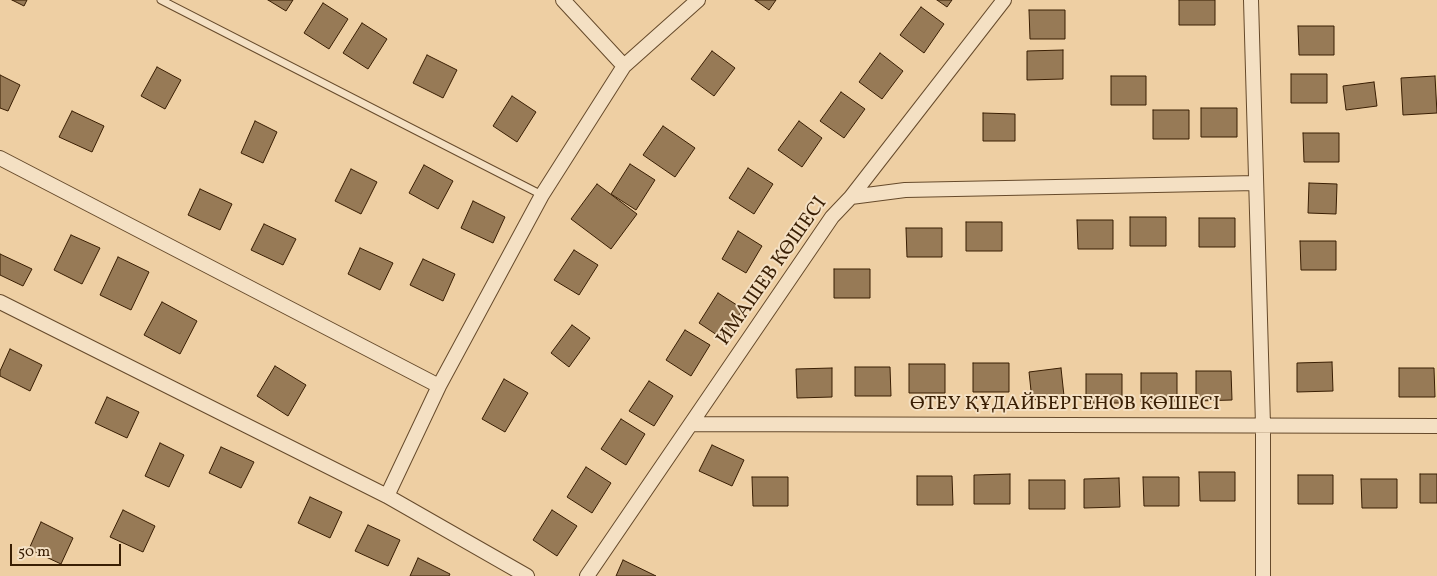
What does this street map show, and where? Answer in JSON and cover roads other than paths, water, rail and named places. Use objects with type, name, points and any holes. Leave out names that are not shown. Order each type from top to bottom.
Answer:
[{"type":"street","points":[[562,0],[624,66]]},
{"type":"street","points":[[387,496],[439,386],[542,195],[624,66],[698,0]]},
{"type":"street","name":"ИМАШЕВ КӨШЕСІ","points":[[587,576],[832,217],[851,197],[1004,0]]},
{"type":"street","points":[[1251,0],[1263,425],[1263,576]]},
{"type":"street","points":[[0,158],[439,386]]},
{"type":"street","points":[[851,197],[905,190],[1256,183]]},
{"type":"street","points":[[0,302],[387,496],[527,576]]},
{"type":"street","name":"ӨТЕУ ҚҰДАЙБЕРГЕНОВ КӨШЕСІ","points":[[692,424],[1437,426]]},
{"type":"lane","points":[[161,0],[542,195]]}]
